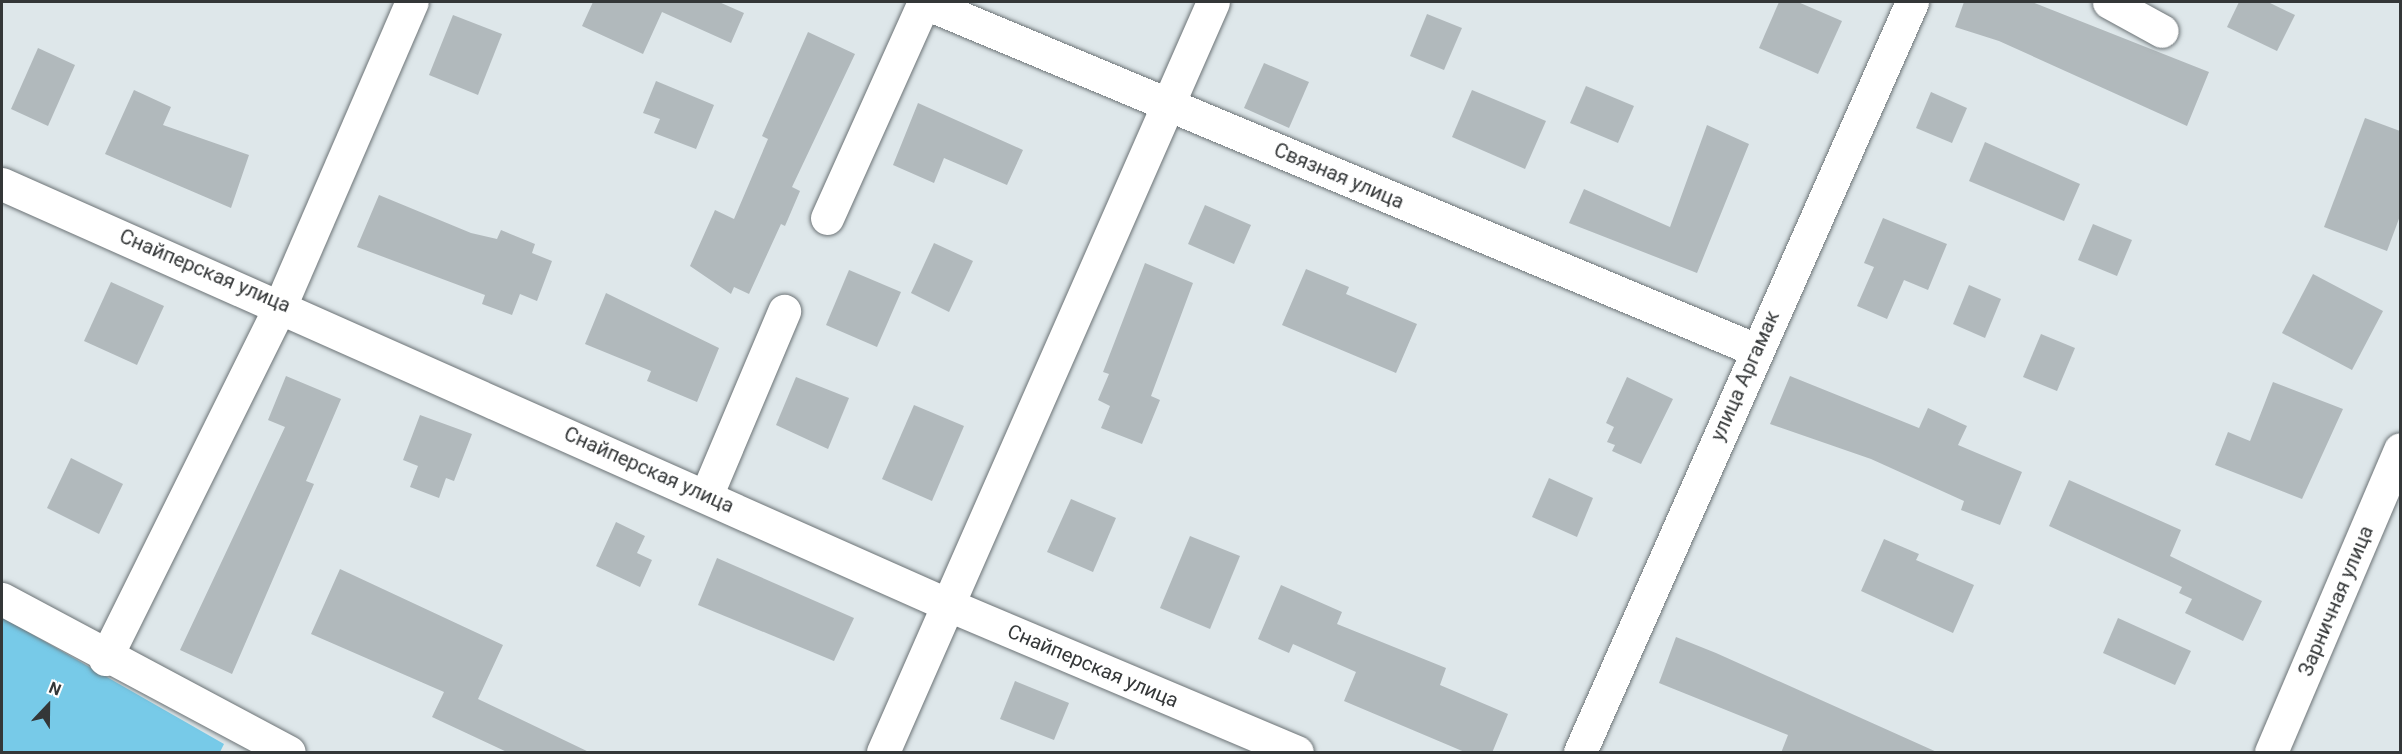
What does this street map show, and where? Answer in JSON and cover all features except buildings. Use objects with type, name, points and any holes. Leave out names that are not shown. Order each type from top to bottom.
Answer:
[{"type":"street","points":[[105,659],[281,304],[412,2]]},
{"type":"street","points":[[827,218],[924,2]]},
{"type":"street","name":"Связная улица","points":[[924,2],[1756,350]]},
{"type":"street","points":[[883,753],[944,603],[1171,105],[1213,2]]},
{"type":"street","name":"улица Аргамак","points":[[1580,753],[1756,350],[1912,2]]},
{"type":"street","points":[[2109,2],[2162,31]]},
{"type":"street","name":"Снайперская улица","points":[[2,184],[281,304],[944,603],[1297,753]]},
{"type":"street","points":[[706,495],[784,311]]},
{"type":"street","name":"Зарничная улица","points":[[2271,753],[2400,448]]},
{"type":"street","points":[[2,598],[105,659],[289,753]]},
{"type":"shaded area","points":[[2,617],[224,744],[220,752],[2,752]]}]
